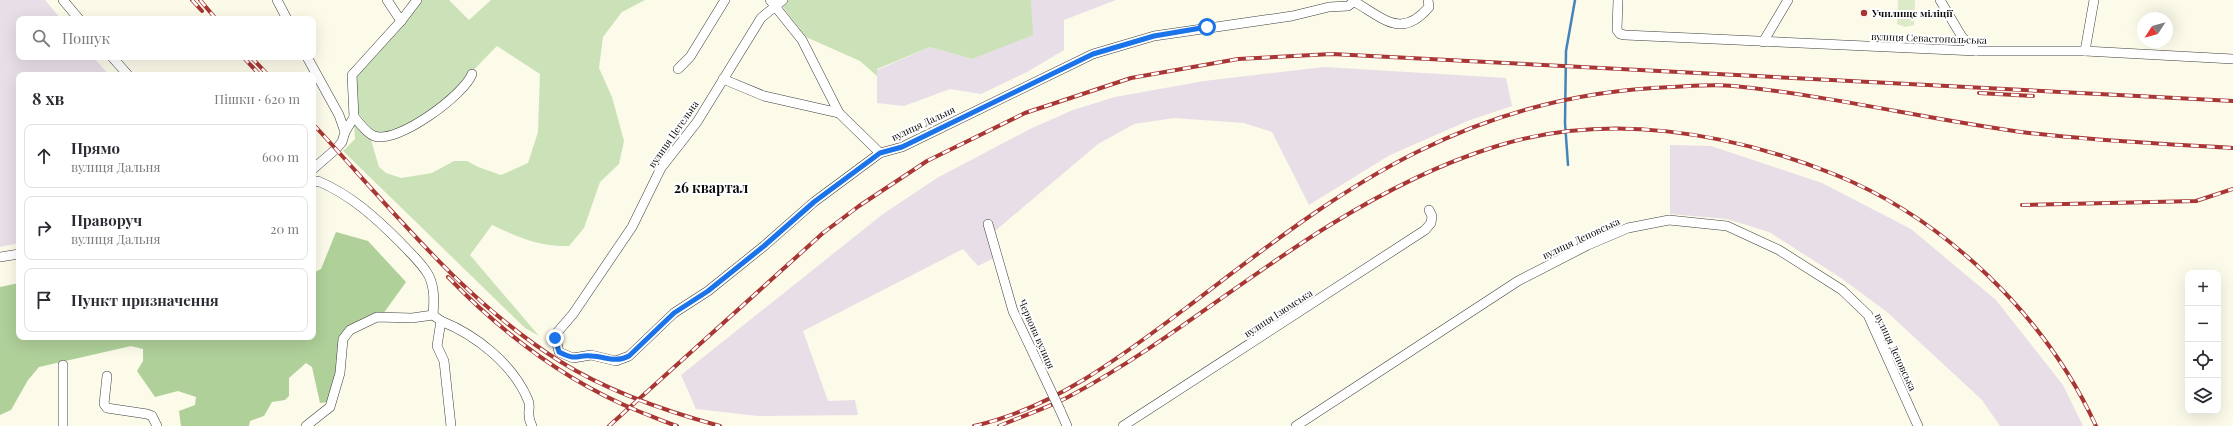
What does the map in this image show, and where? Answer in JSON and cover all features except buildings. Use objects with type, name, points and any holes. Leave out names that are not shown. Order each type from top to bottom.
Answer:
[{"type":"street","points":[[63,0],[77,16]]},
{"type":"street","points":[[277,0],[285,16]]},
{"type":"street","points":[[387,0],[401,21]]},
{"type":"street","points":[[316,166],[342,142],[345,132],[354,117],[352,75],[401,21],[417,0]]},
{"type":"street","points":[[678,69],[696,48],[725,0]]},
{"type":"street","points":[[1356,1],[1393,25],[1419,19],[1429,7],[1428,0]]},
{"type":"street","name":"вулиця Севастопольська","points":[[1618,0],[1617,30],[1620,34],[1625,35],[1976,51],[2085,52],[2233,59]]},
{"type":"street","points":[[1763,42],[1788,0]]},
{"type":"street","points":[[2085,52],[2094,0]]},
{"type":"street","name":"вулиця Дальня","points":[[556,347],[559,352],[573,358],[591,355],[616,361],[629,356],[674,313],[708,291],[764,246],[814,202],[880,153],[902,147],[1093,54],[1154,36],[1292,16],[1329,7],[1348,6],[1356,1]]},
{"type":"street","points":[[776,2],[802,40],[839,113],[880,153]]},
{"type":"street","name":"вулиця Цегельна","points":[[556,347],[555,335],[573,314],[632,227],[661,168],[697,122],[761,18],[776,2]]},
{"type":"street","points":[[1944,2],[1962,37],[1976,51]]},
{"type":"street","points":[[115,60],[125,72]]},
{"type":"street","points":[[309,60],[315,72]]},
{"type":"street","points":[[316,73],[339,115],[345,132]]},
{"type":"street","points":[[354,117],[368,132],[375,137],[392,135],[411,129],[431,115],[462,86],[472,74]]},
{"type":"street","points":[[723,79],[764,96],[839,113]]},
{"type":"street","points":[[316,181],[345,194],[378,221],[423,265],[430,278],[434,297],[433,315]]},
{"type":"street","name":"вулиця Ізюмська","points":[[1123,426],[1426,230],[1431,223],[1432,216],[1429,210]]},
{"type":"street","name":"вулиця Деповська","points":[[1296,426],[1518,281],[1588,245],[1628,228],[1669,220],[1727,226],[1779,250],[1842,290],[1868,315],[1918,426]]},
{"type":"street","name":"Червона вулиця","points":[[988,224],[1014,311],[1067,426]]},
{"type":"street","points":[[0,257],[16,254]]},
{"type":"street","points":[[306,426],[330,407],[340,373],[343,339],[350,330],[377,317],[412,318],[433,315],[441,321],[458,328],[483,344],[514,376],[528,400],[528,412],[532,426]]},
{"type":"street","points":[[441,321],[437,346],[444,361],[452,426]]},
{"type":"street","points":[[63,365],[63,426]]},
{"type":"street","points":[[107,376],[104,404],[107,408],[147,414],[152,416],[157,426]]},
{"type":"shaded area","points":[[0,0],[45,0],[58,16],[16,16],[16,60],[96,60],[106,72],[16,72],[16,244],[0,247]]},
{"type":"shaded area","points":[[1031,0],[1116,0],[1064,20],[1064,50],[1027,72],[981,94],[950,89],[904,106],[877,103],[877,70],[930,47],[972,59],[1032,35]]},
{"type":"shaded area","points":[[1324,67],[1506,78],[1512,106],[1470,120],[1390,155],[1309,205],[1272,132],[1244,123],[1174,118],[1134,124],[1098,144],[995,231],[990,241],[994,258],[978,266],[963,249],[803,331],[828,401],[855,400],[858,415],[758,416],[696,409],[681,375],[883,214],[937,178],[1030,129],[1073,110],[1115,97],[1204,81]]},
{"type":"shaded area","points":[[1670,145],[1711,146],[1822,183],[1911,229],[1996,300],[2063,385],[2083,426],[2000,426],[1982,400],[1887,312],[1841,278],[1769,232],[1727,219],[1670,214]]},
{"type":"green space","points":[[421,0],[449,0],[469,20],[491,0],[645,0],[622,12],[603,37],[599,68],[612,97],[624,141],[619,164],[600,182],[584,228],[569,246],[558,246],[529,240],[492,225],[470,255],[539,336],[525,328],[343,151],[355,139],[354,122],[371,140],[379,167],[386,173],[401,178],[432,173],[454,161],[467,161],[478,167],[501,175],[528,163],[538,132],[540,74],[497,46],[443,100],[412,122],[395,130],[376,134],[357,112],[356,76]]},
{"type":"green space","points":[[788,0],[1031,0],[1033,35],[972,59],[930,47],[877,69],[877,76],[860,61],[806,37],[783,7]]},
{"type":"green space","points":[[1898,0],[1915,0],[1914,25],[1905,27],[1897,24]]},
{"type":"green space","points":[[336,232],[368,241],[406,282],[383,314],[348,328],[328,402],[320,403],[312,367],[306,363],[289,378],[289,396],[285,400],[272,402],[264,416],[250,421],[249,426],[181,426],[179,411],[195,405],[196,397],[178,391],[155,397],[137,371],[143,361],[143,349],[131,346],[39,367],[28,380],[11,410],[0,415],[0,287],[16,284],[16,340],[316,340],[316,272],[321,269]]},
{"type":"waterway","points":[[1568,165],[1565,123],[1566,51],[1575,0]]},
{"type":"railway","points":[[192,0],[202,11]]},
{"type":"railway","points":[[200,0],[213,16]]},
{"type":"railway","points":[[609,426],[823,233],[859,206],[927,161],[1025,113],[1131,78],[1238,59],[1332,54],[2233,101]]},
{"type":"railway","points":[[246,60],[257,72]]},
{"type":"railway","points":[[254,60],[265,72]]},
{"type":"railway","points":[[974,426],[1003,418],[1032,407],[1112,362],[1298,224],[1386,168],[1417,152],[1478,125],[1574,98],[1639,89],[1703,85],[1734,86],[1771,90],[1955,122],[2029,133],[2106,140],[2233,148]]},
{"type":"railway","points":[[1979,93],[2033,96]]},
{"type":"railway","points":[[316,127],[399,220],[429,251],[460,282],[525,338],[561,362],[598,383],[638,400],[720,426]]},
{"type":"railway","points":[[999,426],[1062,400],[1104,377],[1169,335],[1297,246],[1330,225],[1389,191],[1430,171],[1472,154],[1536,136],[1580,130],[1623,129],[1667,131],[1753,147],[1836,175],[1877,194],[1916,218],[1954,245],[1989,276],[2021,311],[2050,347],[2075,386],[2096,426]]},
{"type":"railway","points":[[2022,205],[2196,201],[2233,189]]},
{"type":"railway","points":[[448,277],[513,337],[560,370],[611,399],[677,426]]},
{"type":"place","name":"Училище міліції","points":[[1864,13]]},
{"type":"district","name":"26 квартал","points":[[711,187]]},
{"type":"route","points":[[555,338],[556,347],[559,352],[570,358],[591,355],[616,361],[623,360],[674,313],[708,291],[764,246],[814,202],[880,153],[902,147],[1093,54],[1154,36],[1207,27]]}]
